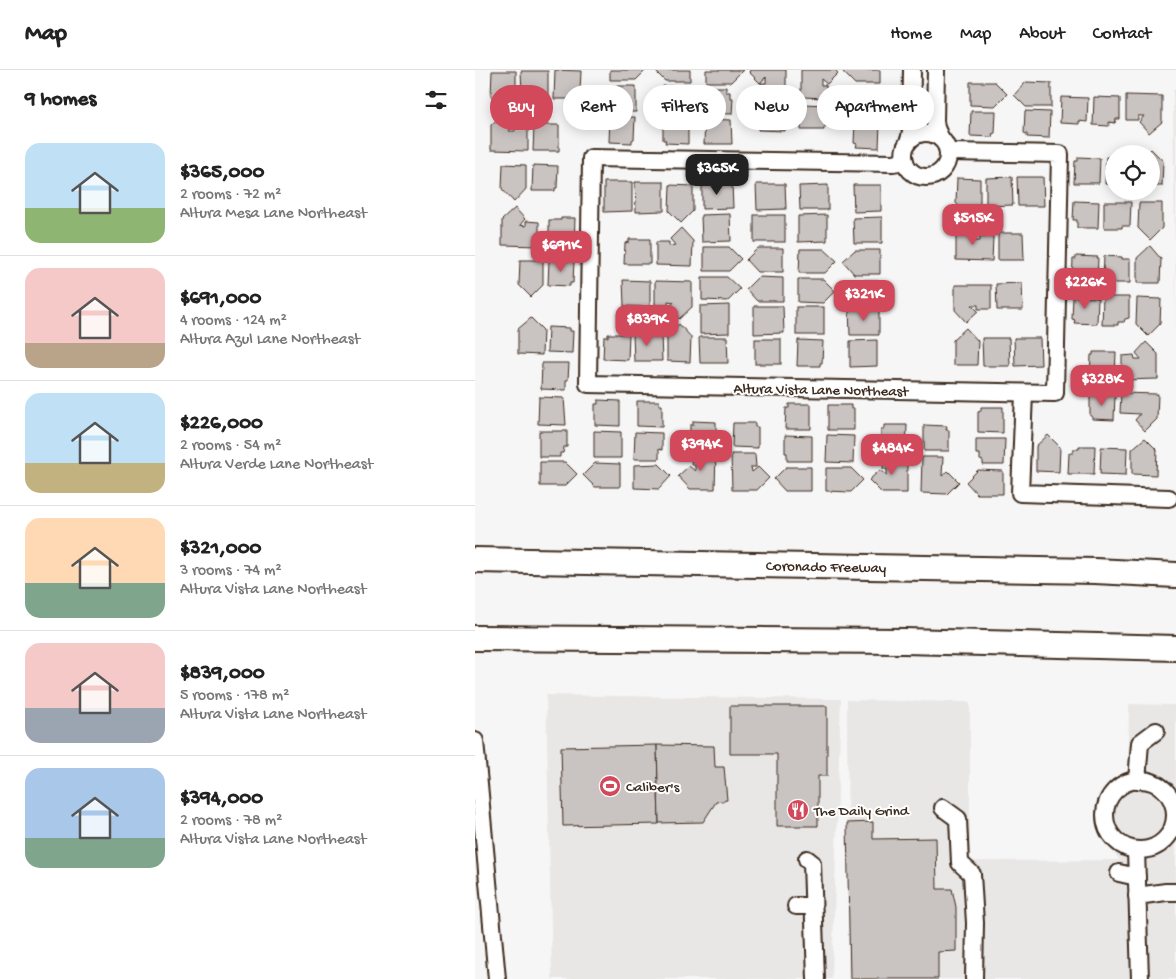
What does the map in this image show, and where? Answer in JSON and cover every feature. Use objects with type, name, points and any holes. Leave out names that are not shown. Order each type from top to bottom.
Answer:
[{"type":"highway","name":"Coronado Freeway","points":[[475,560],[1095,570],[1176,575]]},
{"type":"highway","points":[[475,638],[904,641],[1176,648]]},
{"type":"street","points":[[912,70],[911,131],[904,154],[905,161],[913,173],[926,177],[940,172],[948,160],[935,121],[936,70]]},
{"type":"street","points":[[909,141],[921,134],[928,133],[934,135],[944,145]]},
{"type":"street","name":"Altura Vista Lane Northeast","points":[[905,161],[893,163],[591,158],[588,384],[1055,393],[1060,154],[944,145]]},
{"type":"street","points":[[1024,393],[1019,493],[1169,498]]},
{"type":"street","points":[[1137,781],[1140,743],[1156,731]]},
{"type":"street","points":[[475,741],[497,979]]},
{"type":"street","points":[[1142,780],[1155,783],[1170,798],[1173,806],[1174,822],[1165,838],[1160,842],[1148,849],[1136,850],[1119,843],[1109,832],[1105,809],[1109,797],[1116,789],[1128,782],[1142,780]]},
{"type":"street","points":[[943,808],[958,819],[960,864],[972,874],[975,922],[974,979]]},
{"type":"street","points":[[1136,850],[1140,979]]},
{"type":"street","points":[[807,859],[812,863],[816,979]]},
{"type":"street","points":[[1119,872],[1137,877]]},
{"type":"street","points":[[1137,896],[1176,892]]},
{"type":"street","points":[[796,906],[813,906]]},
{"type":"shaded area","points":[[1173,90],[1176,90],[1176,335]]},
{"type":"shaded area","points":[[546,695],[841,699],[832,979],[552,979]]},
{"type":"shaded area","points":[[847,700],[970,702],[970,861],[1120,860],[1100,835],[1096,821],[1096,808],[1102,792],[1111,780],[1128,771],[1129,704],[1176,705],[1176,979],[848,979]]},
{"type":"building","points":[[555,70],[581,71],[580,85],[563,85],[563,99],[554,99]]},
{"type":"building","points":[[610,70],[646,70],[636,80],[610,80]]},
{"type":"building","points":[[654,70],[690,70],[690,81],[665,81]]},
{"type":"building","points":[[706,70],[743,70],[731,82],[706,82]]},
{"type":"building","points":[[750,70],[786,70],[786,85],[761,85],[761,83],[766,83],[766,77],[760,83],[749,72]]},
{"type":"building","points":[[801,70],[835,70],[838,73],[827,84],[821,79],[821,85],[817,85],[817,98],[807,97],[807,85],[801,85]]},
{"type":"building","points":[[846,70],[880,70],[880,84],[855,84],[843,72]]},
{"type":"building","points":[[492,71],[516,71],[516,85],[491,85]]},
{"type":"building","points":[[521,71],[548,71],[548,85],[522,85]]},
{"type":"building","points":[[970,82],[995,82],[1007,94],[995,106],[970,105]]},
{"type":"building","points":[[1026,82],[1051,83],[1051,107],[1026,107],[1014,95]]},
{"type":"building","points":[[633,86],[636,86],[636,112],[633,112]]},
{"type":"building","points":[[726,92],[730,92],[730,98],[733,98],[732,114],[726,114]]},
{"type":"building","points":[[1126,95],[1162,96],[1162,122],[1149,133],[1139,122],[1144,116],[1138,116],[1138,120],[1126,120]]},
{"type":"building","points":[[1061,97],[1088,98],[1087,122],[1079,121],[1079,124],[1060,123]]},
{"type":"building","points":[[1094,97],[1120,98],[1120,119],[1116,119],[1115,123],[1109,122],[1109,126],[1093,125]]},
{"type":"building","points":[[807,104],[817,105],[817,130],[807,130]]},
{"type":"building","points":[[971,111],[996,111],[995,133],[992,134],[993,137],[970,136]]},
{"type":"building","points":[[1025,111],[1050,112],[1049,138],[1027,137],[1027,134],[1024,133]]},
{"type":"building","points":[[633,117],[635,117],[634,139],[632,143],[609,142],[609,130],[633,130]]},
{"type":"building","points":[[726,120],[731,120],[732,144],[704,144],[705,130],[726,130]]},
{"type":"building","points":[[553,125],[559,125],[559,151],[533,151],[534,130],[553,130]]},
{"type":"building","points":[[491,130],[528,130],[528,151],[491,150]]},
{"type":"building","points":[[663,130],[688,130],[688,144],[665,143],[666,140],[663,140]]},
{"type":"building","points":[[855,130],[880,130],[879,148],[856,147],[857,144],[854,143]]},
{"type":"building","points":[[1078,157],[1100,158],[1099,183],[1074,183],[1075,161],[1078,161]]},
{"type":"building","points":[[1160,158],[1163,161],[1162,186],[1160,186]]},
{"type":"building","points":[[503,164],[526,165],[526,189],[514,202],[502,189]]},
{"type":"building","points":[[533,165],[558,166],[557,188],[555,188],[555,191],[532,191]]},
{"type":"building","points":[[1012,177],[1013,205],[986,206],[986,178]]},
{"type":"building","points":[[1017,177],[1043,177],[1044,206],[1018,206]]},
{"type":"building","points":[[957,178],[980,179],[980,203],[968,216],[956,203]]},
{"type":"building","points":[[604,182],[632,182],[632,211],[604,212]]},
{"type":"building","points":[[635,182],[664,182],[664,211],[636,212]]},
{"type":"building","points":[[702,183],[732,183],[733,208],[702,209]]},
{"type":"building","points":[[756,184],[785,184],[786,209],[757,210]]},
{"type":"building","points":[[670,185],[693,186],[693,211],[681,223],[669,211]]},
{"type":"building","points":[[828,185],[828,210],[800,210],[799,186]]},
{"type":"building","points":[[853,185],[881,185],[881,211],[854,212]]},
{"type":"building","points":[[1074,201],[1099,202],[1098,228],[1077,228],[1077,220],[1073,220]]},
{"type":"building","points":[[1104,202],[1131,202],[1130,226],[1104,228]]},
{"type":"building","points":[[1139,203],[1162,203],[1162,228],[1150,240],[1138,228]]},
{"type":"building","points":[[515,208],[525,219],[520,225],[526,226],[526,221],[539,222],[539,246],[502,245],[502,220]]},
{"type":"building","points":[[730,214],[731,241],[702,242],[701,215]]},
{"type":"building","points":[[754,215],[785,215],[785,242],[754,242]]},
{"type":"building","points":[[827,215],[827,241],[798,242],[798,216]]},
{"type":"building","points":[[882,217],[882,243],[854,243],[853,218]]},
{"type":"building","points":[[561,218],[575,218],[574,246],[549,245],[549,220],[561,220]]},
{"type":"building","points":[[968,223],[979,234],[973,241],[980,241],[980,236],[993,237],[992,261],[956,260],[956,235]]},
{"type":"building","points":[[681,228],[693,241],[692,266],[656,265],[656,242],[669,242],[669,246],[675,245],[670,239]]},
{"type":"building","points":[[998,233],[1023,233],[1024,260],[998,260]]},
{"type":"building","points":[[629,239],[650,239],[650,264],[624,264],[625,243],[629,242]]},
{"type":"building","points":[[1150,246],[1161,259],[1160,283],[1137,283],[1137,258]]},
{"type":"building","points":[[704,247],[729,247],[741,259],[729,271],[704,271]]},
{"type":"building","points":[[758,248],[783,248],[783,272],[757,272],[746,260]]},
{"type":"building","points":[[800,249],[824,249],[837,261],[825,273],[799,273]]},
{"type":"building","points":[[855,250],[880,250],[880,274],[854,274],[843,261]]},
{"type":"building","points":[[1076,256],[1098,257],[1097,282],[1072,281],[1073,259],[1076,259]]},
{"type":"building","points":[[1104,256],[1130,259],[1130,283],[1103,283]]},
{"type":"building","points":[[520,260],[543,260],[543,285],[531,297],[519,285]]},
{"type":"building","points":[[549,260],[574,261],[573,283],[570,283],[570,286],[548,285]]},
{"type":"building","points":[[702,277],[727,277],[740,289],[728,301],[702,300]]},
{"type":"building","points":[[758,277],[783,278],[783,301],[757,301],[746,289]]},
{"type":"building","points":[[798,279],[823,279],[835,291],[823,303],[798,302]]},
{"type":"building","points":[[623,280],[650,281],[650,307],[624,306]]},
{"type":"building","points":[[853,280],[878,280],[878,304],[853,304],[841,291]]},
{"type":"building","points":[[655,281],[692,282],[692,307],[679,319],[669,308],[674,302],[668,301],[668,305],[655,305]]},
{"type":"building","points":[[1022,283],[1023,310],[997,310],[996,284]]},
{"type":"building","points":[[955,285],[991,285],[991,309],[978,309],[978,305],[972,305],[978,311],[966,322],[955,310]]},
{"type":"building","points":[[1073,297],[1098,298],[1097,324],[1074,323],[1075,320],[1072,319]]},
{"type":"building","points":[[1103,297],[1129,297],[1129,318],[1125,319],[1124,322],[1118,322],[1118,325],[1102,325]]},
{"type":"building","points":[[1137,298],[1161,299],[1160,324],[1148,336],[1136,324]]},
{"type":"building","points":[[729,305],[729,333],[700,334],[700,306]]},
{"type":"building","points":[[754,306],[783,306],[784,333],[754,334]]},
{"type":"building","points":[[796,307],[824,307],[824,335],[796,335]]},
{"type":"building","points":[[879,308],[879,335],[850,335],[849,309]]},
{"type":"building","points":[[531,318],[543,330],[542,355],[518,354],[518,329]]},
{"type":"building","points":[[679,324],[691,337],[690,362],[667,361],[667,336]]},
{"type":"building","points":[[548,327],[570,328],[570,331],[573,331],[572,353],[547,352]]},
{"type":"building","points":[[966,328],[978,341],[977,365],[953,365],[953,340]]},
{"type":"building","points":[[608,334],[629,334],[628,360],[603,359],[604,337],[608,337]]},
{"type":"building","points":[[633,334],[661,334],[662,361],[634,361]]},
{"type":"building","points":[[699,337],[727,337],[728,363],[700,363]]},
{"type":"building","points":[[982,338],[1009,338],[1010,366],[983,366]]},
{"type":"building","points":[[1014,338],[1040,338],[1041,365],[1015,366]]},
{"type":"building","points":[[755,339],[781,339],[781,364],[755,364]]},
{"type":"building","points":[[798,340],[823,341],[822,363],[820,363],[820,366],[797,366]]},
{"type":"building","points":[[877,340],[877,366],[850,367],[850,341]]},
{"type":"building","points":[[1146,342],[1158,354],[1158,379],[1122,380],[1122,356],[1134,355],[1135,359],[1141,359],[1136,353]]},
{"type":"building","points":[[1093,352],[1116,352],[1115,378],[1090,377],[1091,355],[1093,355]]},
{"type":"building","points":[[542,363],[569,363],[566,390],[541,389]]},
{"type":"building","points":[[1121,393],[1158,394],[1157,419],[1145,431],[1135,420],[1140,414],[1120,413]]},
{"type":"building","points":[[1090,394],[1115,395],[1114,420],[1092,419],[1092,416],[1090,416]]},
{"type":"building","points":[[539,397],[564,398],[566,425],[538,424]]},
{"type":"building","points":[[598,400],[620,401],[620,426],[595,425],[595,404],[598,404]]},
{"type":"building","points":[[637,401],[659,401],[659,405],[662,405],[662,427],[637,426]]},
{"type":"building","points":[[789,404],[811,404],[811,429],[785,429],[786,408],[789,408]]},
{"type":"building","points":[[828,405],[851,405],[851,409],[854,409],[854,430],[828,430]]},
{"type":"building","points":[[981,407],[1003,407],[1003,433],[978,432],[978,412],[981,411]]},
{"type":"building","points":[[693,421],[716,422],[716,446],[690,446],[690,425],[693,425]]},
{"type":"building","points":[[733,423],[755,423],[755,427],[758,427],[758,448],[732,447]]},
{"type":"building","points":[[884,425],[907,425],[906,450],[881,450],[881,429],[884,429]]},
{"type":"building","points":[[924,425],[947,426],[946,430],[949,430],[949,451],[924,451]]},
{"type":"building","points":[[539,431],[567,431],[567,447],[564,447],[560,457],[539,457]]},
{"type":"building","points":[[594,431],[621,432],[621,458],[594,458]]},
{"type":"building","points":[[635,432],[662,433],[662,450],[659,449],[659,459],[634,459]]},
{"type":"building","points":[[785,435],[812,436],[812,461],[787,461]]},
{"type":"building","points":[[827,435],[854,436],[853,463],[826,462]]},
{"type":"building","points":[[1048,435],[1060,447],[1059,472],[1036,471],[1036,446]]},
{"type":"building","points":[[1145,438],[1157,450],[1156,475],[1132,474],[1132,449]]},
{"type":"building","points":[[976,439],[1005,439],[1004,465],[983,465],[983,461],[980,460],[980,454],[976,454]]},
{"type":"building","points":[[1079,446],[1095,446],[1094,474],[1068,474],[1069,453],[1073,453],[1073,449],[1079,449]]},
{"type":"building","points":[[1101,447],[1127,448],[1126,475],[1100,474]]},
{"type":"building","points":[[692,452],[716,452],[715,489],[690,489],[678,476],[689,466],[695,471],[695,465],[691,465]]},
{"type":"building","points":[[731,454],[755,454],[756,467],[751,467],[752,472],[758,467],[769,478],[757,490],[732,490]]},
{"type":"building","points":[[884,456],[907,457],[907,493],[882,493],[869,480],[880,470],[887,475],[887,469],[883,469]]},
{"type":"building","points":[[922,457],[943,457],[942,476],[948,471],[959,482],[947,494],[921,493]]},
{"type":"building","points":[[540,462],[565,462],[577,474],[565,486],[540,486]]},
{"type":"building","points":[[595,463],[620,464],[620,487],[595,487],[583,475]]},
{"type":"building","points":[[659,464],[671,476],[659,489],[634,488],[634,465]]},
{"type":"building","points":[[786,467],[811,467],[811,491],[785,491],[774,479]]},
{"type":"building","points":[[826,468],[851,468],[863,480],[851,492],[826,491]]},
{"type":"building","points":[[978,470],[1003,471],[1003,494],[977,494],[966,482]]},
{"type":"building","points":[[730,706],[827,706],[827,776],[818,776],[818,826],[777,826],[777,754],[730,754]]},
{"type":"building","name":"Caliber's","points":[[657,745],[659,824],[563,826],[561,747]]},
{"type":"building","points":[[657,745],[714,746],[715,767],[724,767],[727,800],[716,802],[703,822],[659,823]]},
{"type":"building","points":[[873,822],[873,839],[936,838],[937,889],[952,889],[956,907],[956,951],[938,952],[938,979],[850,979],[847,823]]},
{"type":"place","name":"Caliber's","points":[[610,786]]},
{"type":"place","name":"The Daily Grind","points":[[798,810]]}]
